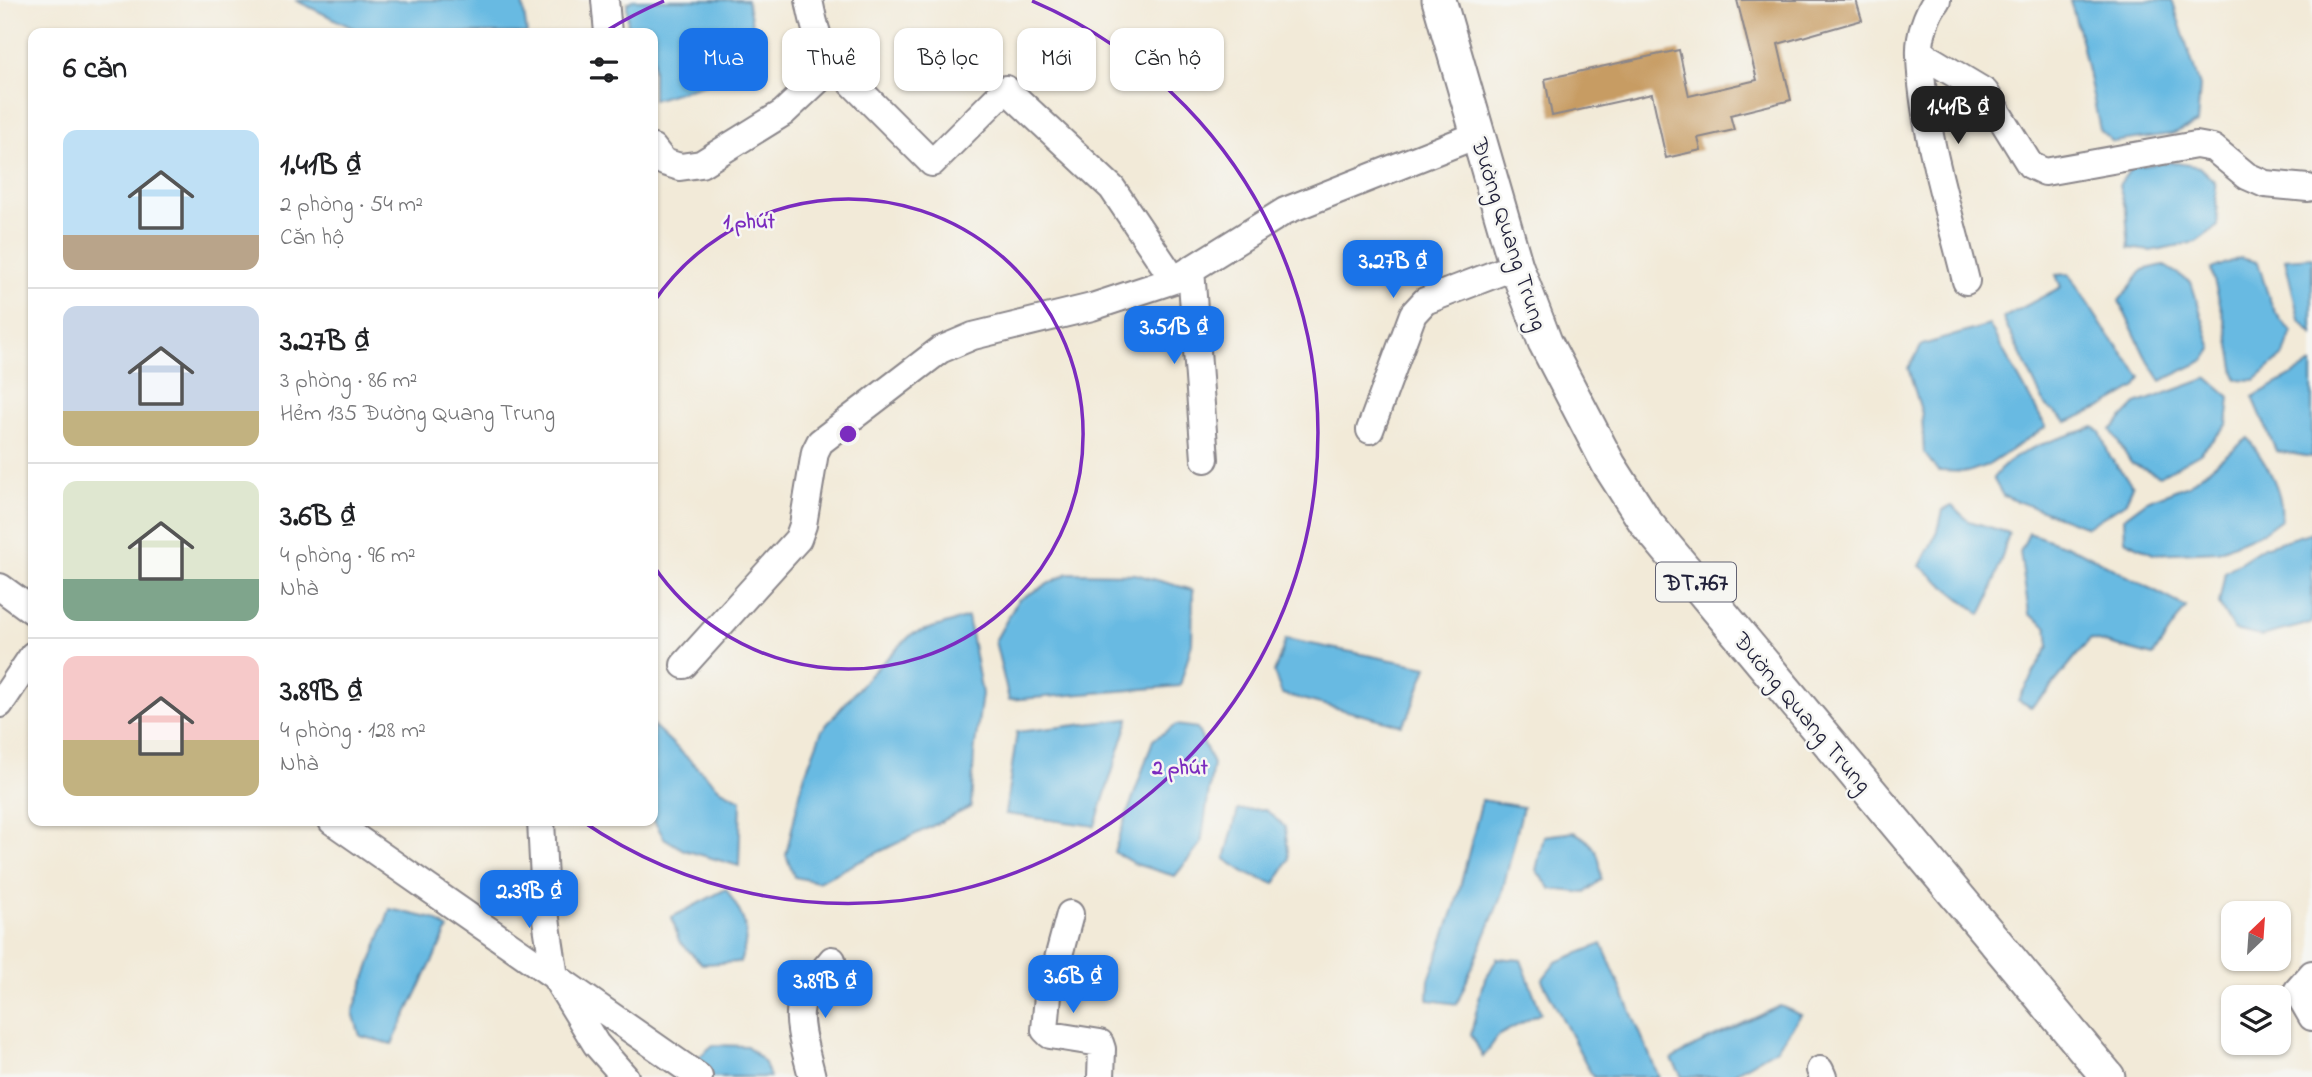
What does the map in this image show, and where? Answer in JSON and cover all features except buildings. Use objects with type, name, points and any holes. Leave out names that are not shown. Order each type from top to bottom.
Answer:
[{"type":"main road","name":"Đường Quang Trung","points":[[1440,0],[1517,266],[1545,342],[1609,465],[1646,523],[2108,1077]]},
{"type":"street","points":[[605,0],[608,28]]},
{"type":"street","points":[[809,0],[815,28]]},
{"type":"street","points":[[1937,0],[1928,13],[1920,53],[1928,121],[1966,281]]},
{"type":"street","points":[[1920,53],[1985,92],[2030,165],[2037,170],[2045,172],[2196,145],[2213,148],[2247,176],[2265,184],[2308,188]]},
{"type":"street","points":[[860,91],[932,163],[1006,89],[1112,188],[1182,275],[1205,459]]},
{"type":"street","points":[[658,154],[664,162],[680,167],[701,164],[783,113],[806,91]]},
{"type":"street","points":[[684,665],[798,539],[803,525],[815,452],[826,435],[940,350],[973,336],[1092,307],[1182,275],[1285,211],[1477,135]]},
{"type":"street","points":[[1370,430],[1413,314],[1418,307],[1425,301],[1517,266]]},
{"type":"street","points":[[0,587],[28,607]]},
{"type":"street","points":[[0,704],[28,662]]},
{"type":"street","points":[[339,826],[699,1077]]},
{"type":"street","points":[[541,826],[546,919],[555,977],[596,1044],[625,1077]]},
{"type":"street","points":[[1070,914],[1048,996],[1045,1030],[1050,1035],[1100,1043],[1101,1077]]},
{"type":"street","points":[[812,1077],[800,1007],[809,989],[832,960]]},
{"type":"street","points":[[2312,974],[2297,991],[2312,1017]]},
{"type":"water","points":[[295,0],[522,0],[526,28],[353,28]]},
{"type":"water","points":[[633,0],[747,0],[753,28],[679,28],[679,91],[682,91],[658,98],[658,28],[628,28],[627,3]]},
{"type":"water","points":[[2070,0],[2172,0],[2200,86],[2197,123],[2172,134],[2113,142],[2100,130]]},
{"type":"water","points":[[2171,162],[2199,167],[2215,182],[2218,226],[2196,242],[2150,251],[2129,248],[2126,211],[2119,185],[2132,167]]},
{"type":"water","points":[[2312,257],[2312,334],[2299,319],[2285,259]]},
{"type":"water","points":[[2240,258],[2258,262],[2274,309],[2292,331],[2284,355],[2255,380],[2236,379],[2228,334],[2211,269]]},
{"type":"water","points":[[2163,265],[2191,282],[2212,349],[2205,360],[2161,381],[2145,356],[2119,301],[2143,270]]},
{"type":"water","points":[[2069,274],[2104,329],[2141,377],[2136,387],[2102,407],[2067,422],[2045,405],[2003,318],[2061,287],[2056,275]]},
{"type":"water","points":[[1989,325],[2046,427],[1990,464],[1968,472],[1938,471],[1924,453],[1922,414],[1908,368],[1922,345]]},
{"type":"water","points":[[2312,364],[2312,457],[2276,451],[2253,397]]},
{"type":"water","points":[[2208,378],[2230,397],[2227,425],[2200,453],[2160,476],[2131,463],[2111,430],[2136,404]]},
{"type":"water","points":[[2094,427],[2100,432],[2110,457],[2133,486],[2125,503],[2087,527],[2003,496],[1993,478],[2014,458],[2039,445]]},
{"type":"water","points":[[2248,438],[2267,466],[2276,486],[2280,497],[2281,519],[2265,531],[2218,551],[2153,554],[2125,540],[2124,518],[2147,501],[2188,485]]},
{"type":"water","points":[[1952,506],[1969,521],[2009,533],[1990,596],[1981,615],[1920,566],[1938,531],[1943,510]]},
{"type":"water","points":[[2312,532],[2312,623],[2261,636],[2234,630],[2219,604],[2225,572],[2264,547]]},
{"type":"water","points":[[2029,533],[2080,551],[2186,607],[2153,656],[2090,639],[2047,692],[2031,707],[2018,700],[2049,646],[2047,627],[2029,614],[2020,552]]},
{"type":"water","points":[[1068,573],[1135,574],[1193,590],[1192,643],[1180,686],[1009,700],[995,641],[1018,600]]},
{"type":"water","points":[[968,617],[982,694],[974,754],[971,807],[818,882],[794,877],[786,855],[803,780],[822,730],[869,676],[912,634]]},
{"type":"water","points":[[1286,639],[1427,667],[1409,715],[1401,725],[1282,694],[1274,673]]},
{"type":"water","points":[[1129,719],[1095,826],[1005,814],[1017,732]]},
{"type":"water","points":[[1176,725],[1197,728],[1213,764],[1201,844],[1175,876],[1135,864],[1114,852],[1153,740]]},
{"type":"water","points":[[658,730],[721,790],[741,800],[739,866],[684,850],[664,838],[657,826]]},
{"type":"water","points":[[1482,800],[1523,807],[1501,897],[1457,1004],[1428,1000],[1429,980],[1456,903]]},
{"type":"water","points":[[1265,809],[1285,827],[1289,859],[1275,884],[1246,873],[1225,859],[1238,810]]},
{"type":"water","points":[[1574,832],[1588,841],[1596,851],[1600,864],[1601,879],[1585,893],[1551,889],[1536,870],[1544,836]]},
{"type":"water","points":[[726,889],[744,923],[744,950],[740,962],[702,964],[679,941],[672,917]]},
{"type":"water","points":[[390,909],[434,919],[448,929],[392,1044],[360,1036],[353,1012]]},
{"type":"water","points":[[1602,944],[1659,1077],[1593,1077],[1542,980],[1556,962]]},
{"type":"water","points":[[1497,958],[1521,960],[1541,1013],[1499,1035],[1483,1057],[1471,1034],[1482,986]]},
{"type":"water","points":[[1780,1006],[1801,1015],[1777,1048],[1728,1077],[1682,1077],[1672,1059]]},
{"type":"water","points":[[713,1045],[747,1046],[765,1063],[770,1077],[679,1077],[678,1075]]}]
